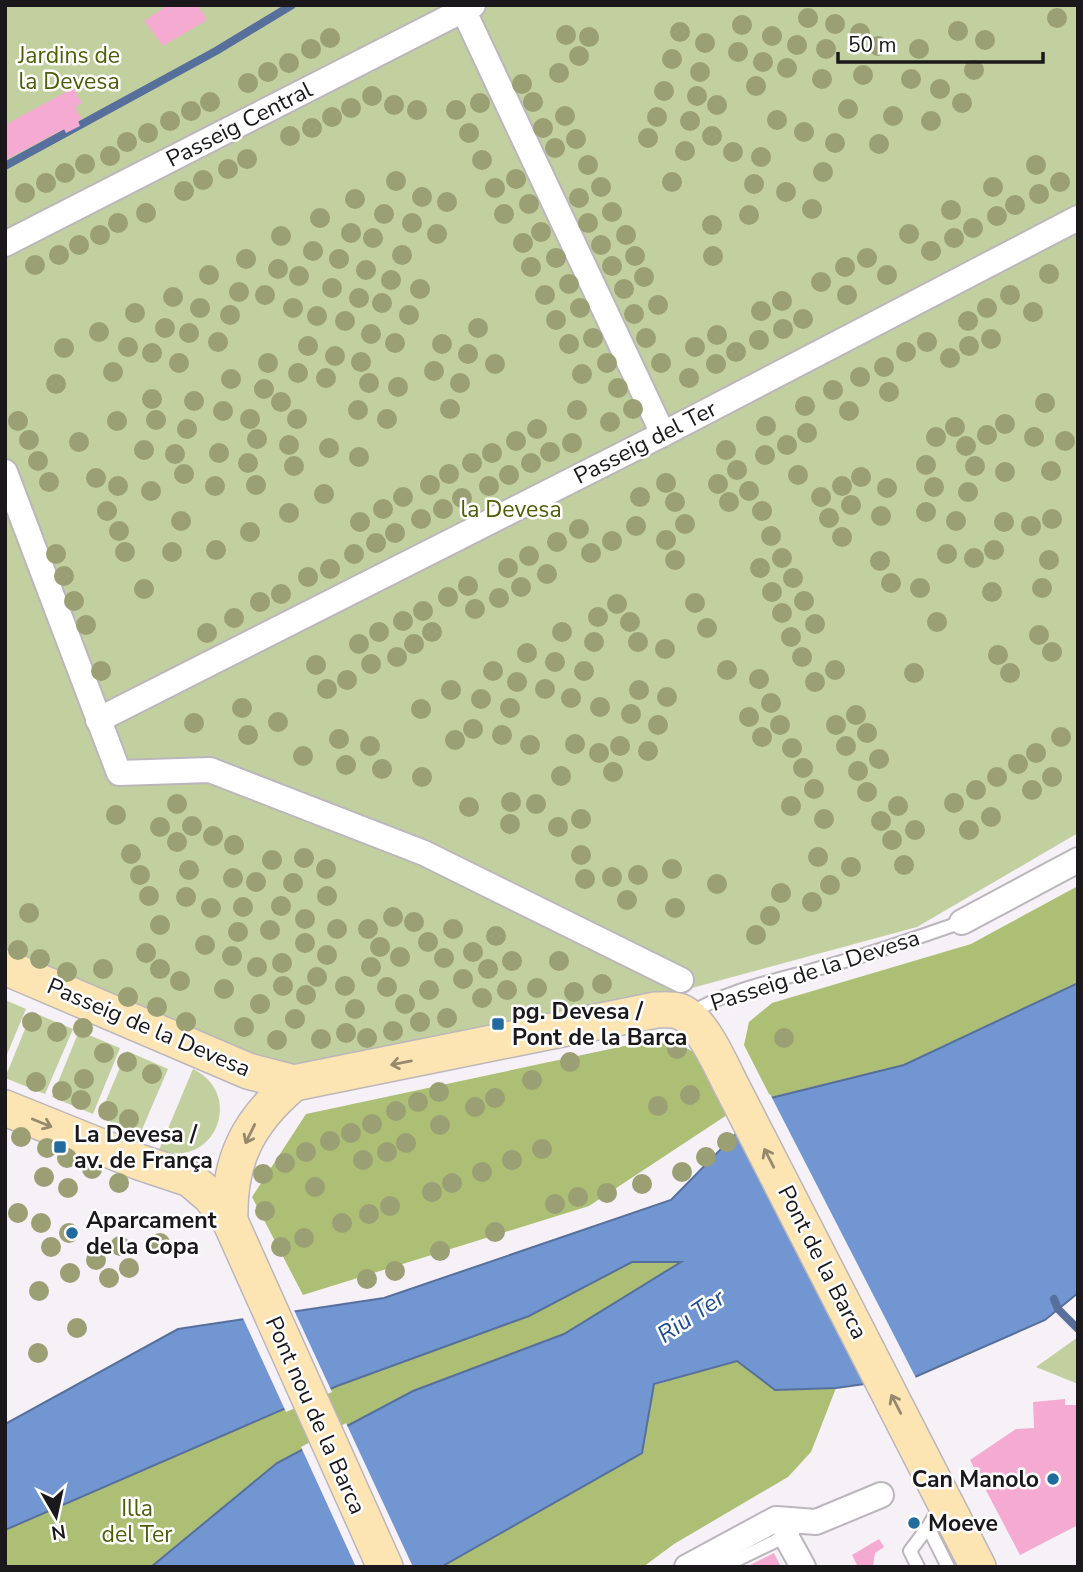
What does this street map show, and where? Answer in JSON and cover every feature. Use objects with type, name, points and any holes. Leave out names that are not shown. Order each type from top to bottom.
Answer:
[{"type":"main road","name":"Passeig de la Devesa","points":[[5,967],[248,1070],[294,1083],[656,1010],[676,1010],[688,1015]]},
{"type":"main road","name":"Pont de la Barca","points":[[688,1015],[698,1026],[718,1060],[927,1464],[936,1513],[978,1567]]},
{"type":"main road","name":"Passeig de la Devesa","points":[[230,1221],[229,1191],[234,1166],[254,1125],[271,1102],[294,1083]]},
{"type":"main road","points":[[5,1108],[139,1162],[190,1179],[210,1196],[230,1221]]},
{"type":"main road","name":"Pont nou de la Barca","points":[[230,1221],[385,1567]]},
{"type":"street","name":"Passeig Central","points":[[5,244],[466,7]]},
{"type":"street","points":[[466,7],[663,434]]},
{"type":"street","name":"Passeig del Ter","points":[[98,720],[663,434],[1078,218]]},
{"type":"street","points":[[5,472],[119,773],[211,769],[424,853],[681,980]]},
{"type":"street","name":"Passeig de la Devesa","points":[[962,922],[1078,860]]},
{"type":"street","points":[[788,1528],[816,1522],[881,1495]]},
{"type":"street","points":[[687,1567],[776,1519],[788,1528],[803,1567]]},
{"type":"lane","name":"Passeig de la Devesa","points":[[688,1015],[707,1003],[733,994],[849,960],[962,922]]},
{"type":"lane","points":[[918,1567],[910,1551],[936,1513]]},
{"type":"lane","points":[[936,1513],[948,1567]]},
{"type":"lane","points":[[722,1567],[788,1528]]},
{"type":"green space","name":"la Devesa","points":[[5,5],[1078,5],[1078,833],[917,927],[688,989],[283,1070],[5,950]]},
{"type":"green space","points":[[1078,886],[1078,983],[904,1065],[771,1098],[744,1045],[749,1022],[772,1003],[971,944]]},
{"type":"green space","points":[[5,1000],[26,1009],[5,1059]]},
{"type":"green space","points":[[32,1012],[73,1029],[45,1094],[5,1078]]},
{"type":"green space","points":[[79,1031],[120,1048],[93,1114],[52,1097]]},
{"type":"green space","points":[[643,1042],[679,1046],[701,1058],[717,1079],[733,1111],[589,1206],[303,1295],[252,1197],[306,1114]]},
{"type":"green space","points":[[127,1051],[168,1069],[140,1134],[99,1117]]},
{"type":"green space","points":[[193,1069],[209,1080],[218,1095],[220,1111],[216,1126],[208,1140],[195,1149],[179,1153],[159,1150]]},
{"type":"green space","name":"Illa del Ter","points":[[632,1262],[683,1262],[564,1334],[413,1391],[278,1463],[151,1567],[5,1567],[5,1530],[337,1386],[529,1316]]},
{"type":"green space","points":[[1078,1337],[1078,1384],[1036,1367]]},
{"type":"green space","points":[[737,1361],[775,1390],[836,1388],[811,1452],[788,1477],[674,1544],[643,1567],[441,1567],[642,1453],[654,1385]]},
{"type":"water","name":"Riu Ter","points":[[1078,983],[1078,1293],[1045,1320],[915,1377],[836,1388],[775,1390],[737,1361],[654,1384],[642,1453],[441,1567],[151,1567],[277,1463],[413,1391],[564,1334],[681,1262],[632,1262],[529,1316],[337,1386],[5,1530],[5,1424],[178,1329],[384,1298],[671,1200],[771,1098],[904,1065]]},
{"type":"pier","points":[[770,1094],[917,1380],[873,1387],[740,1125]]},
{"type":"pier","points":[[293,1308],[332,1392],[286,1412],[242,1316]]},
{"type":"pier","points":[[346,1423],[413,1567],[356,1567],[301,1447]]},
{"type":"building","points":[[168,5],[198,5],[207,20],[163,46],[144,21]]},
{"type":"building","points":[[73,88],[82,103],[75,107],[82,119],[78,121],[80,126],[66,133],[64,129],[5,160],[5,125]]},
{"type":"building","points":[[1065,1399],[1065,1405],[1078,1405],[1078,1525],[1020,1555],[970,1460],[1016,1429],[1034,1428],[1033,1402]]},
{"type":"building","points":[[879,1539],[884,1547],[875,1553],[873,1567],[858,1567],[852,1555]]},
{"type":"building","points":[[774,1553],[781,1567],[746,1567]]},
{"type":"waterway","points":[[5,166],[216,51],[292,5]]},
{"type":"waterway","points":[[1054,1299],[1058,1309],[1078,1329]]},
{"type":"place","name":"pg. Devesa / Pont de la Barca","points":[[498,1024]]},
{"type":"place","name":"La Devesa / av. de França","points":[[60,1147]]},
{"type":"place","name":"Aparcament de la Copa","points":[[72,1233]]},
{"type":"place","name":"Can Manolo","points":[[1053,1479]]},
{"type":"place","name":"Moeve","points":[[914,1523]]},
{"type":"park label","name":"Jardins de la Devesa","points":[[69,68]]}]
